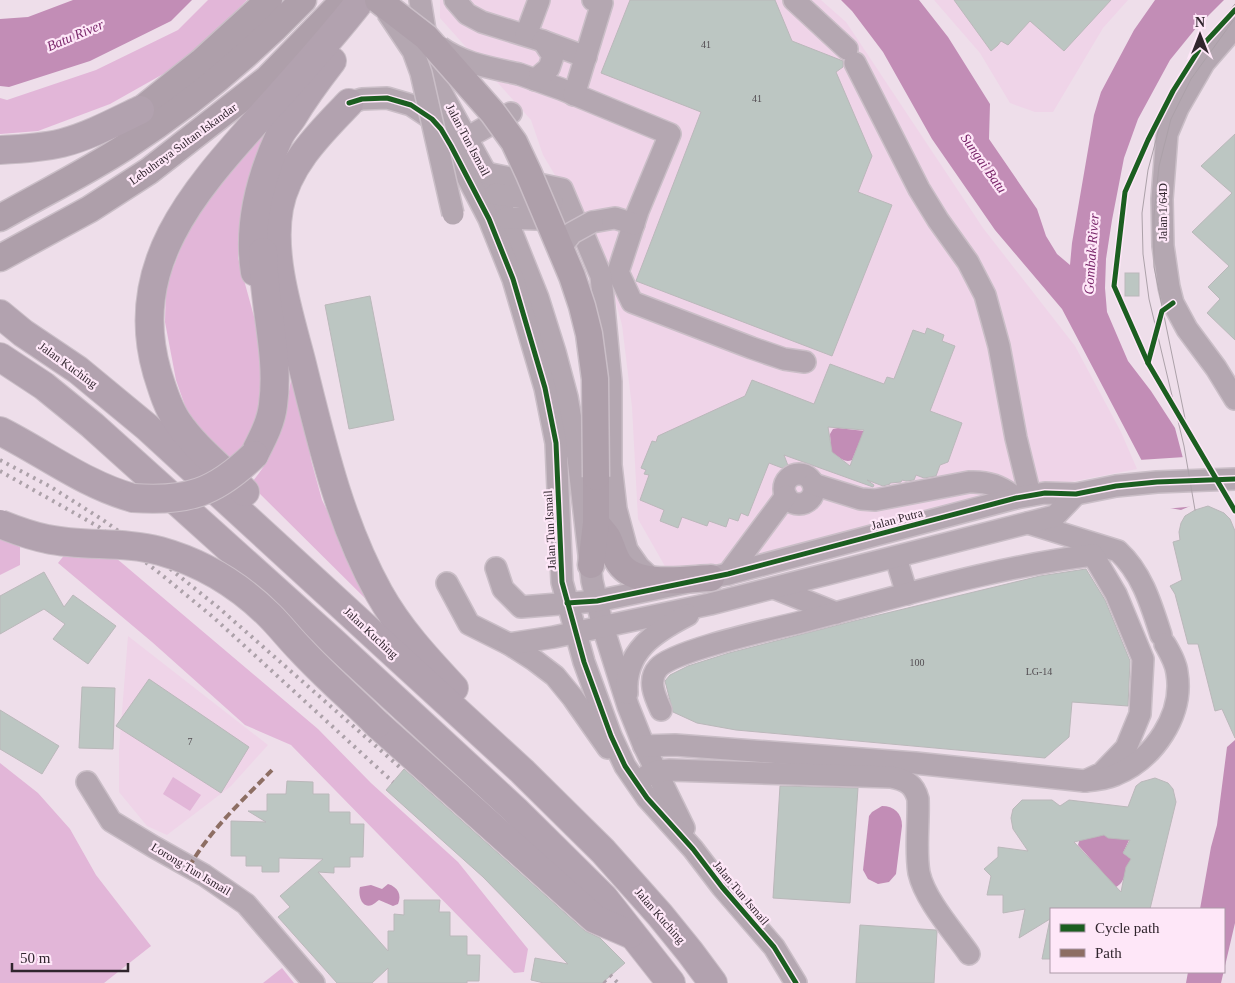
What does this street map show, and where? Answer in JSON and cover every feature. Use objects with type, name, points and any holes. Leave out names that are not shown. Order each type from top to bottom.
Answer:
[{"type":"highway","points":[[270,334],[258,291],[253,242],[254,218],[265,176],[280,136],[306,96],[374,1]]},
{"type":"highway","points":[[374,1],[324,45],[216,166],[197,191],[166,244],[156,271],[150,316],[151,352],[165,395],[177,420],[196,444],[382,634],[390,650]]},
{"type":"highway","points":[[0,431],[102,486],[133,498],[171,499],[194,495],[214,487],[239,469],[254,455],[266,432],[273,406],[275,376],[263,272],[263,251],[268,206],[277,176],[300,136],[334,108],[350,103]]},
{"type":"highway","points":[[350,103],[302,155],[286,182],[279,208],[277,229],[278,259],[318,428],[351,536],[379,593],[404,633],[482,718],[522,771]]},
{"type":"highway","points":[[0,150],[32,148],[63,142],[100,129],[140,110]]},
{"type":"highway","name":"Jalan Kuching","points":[[0,314],[23,333],[78,370],[146,427],[522,771],[603,851],[666,922],[713,983]]},
{"type":"highway","points":[[0,357],[44,386],[92,425],[446,744],[597,891],[634,935],[670,983]]},
{"type":"highway","points":[[0,524],[48,540],[138,547],[161,551],[200,565],[221,576],[270,616],[301,651],[377,724],[595,919],[634,935]]},
{"type":"main road","points":[[6,215],[201,62],[269,0]]},
{"type":"main road","points":[[6,215],[112,156],[195,97],[256,46],[303,0]]},
{"type":"main road","name":"Lebuhraya Sultan Iskandar","points":[[0,258],[90,209],[149,171],[267,79],[344,0]]},
{"type":"main road","points":[[374,1],[426,35],[493,113],[514,142],[560,248],[582,306],[596,379],[596,523],[591,565]]},
{"type":"main road","points":[[596,523],[607,537],[619,564],[640,578],[653,580],[719,576]]},
{"type":"street","name":"Jalan Tun Ismail","points":[[420,0],[427,43],[440,88],[459,142],[513,279],[546,388],[556,443],[562,582],[584,662],[600,706],[630,773],[647,798],[693,849],[722,887],[774,948],[796,983]]},
{"type":"street","points":[[455,0],[466,14],[482,22],[586,57]]},
{"type":"street","points":[[474,0],[486,13],[502,13]]},
{"type":"street","points":[[534,38],[539,0]]},
{"type":"street","points":[[574,95],[602,3],[593,0]]},
{"type":"street","points":[[719,576],[786,496],[793,503],[803,504],[811,498],[813,484],[861,499],[875,500],[969,482],[983,482],[1023,497],[1016,438],[999,346],[985,295],[968,262],[923,197],[851,56],[794,0]]},
{"type":"street","points":[[374,1],[413,51],[421,73],[453,214]]},
{"type":"street","name":"Jalan 1/64D","points":[[1235,27],[1204,63],[1178,108],[1167,134],[1162,199],[1163,246],[1173,303],[1187,330],[1226,370],[1235,399]]},
{"type":"street","points":[[426,35],[448,53],[466,61],[521,74],[670,134],[634,224],[618,272],[632,302],[784,359],[805,362]]},
{"type":"street","points":[[521,74],[549,68],[553,56],[534,38]]},
{"type":"street","name":"Jalan Tun Ismail","points":[[350,103],[362,99],[387,98],[411,105],[432,119],[441,129],[459,142],[486,173],[496,194],[538,298],[567,397],[578,458],[591,565],[603,627],[628,706],[644,746],[693,849]]},
{"type":"street","points":[[459,142],[511,114]]},
{"type":"street","points":[[486,173],[562,189],[578,215],[585,238],[601,276],[612,382],[611,465],[616,509],[627,550],[653,580]]},
{"type":"street","points":[[496,194],[578,215]]},
{"type":"street","points":[[560,248],[572,233],[578,215]]},
{"type":"street","points":[[506,218],[578,215],[615,218],[634,224]]},
{"type":"street","name":"Jalan Putra","points":[[496,568],[503,589],[522,607],[597,601],[719,576],[1023,497],[1045,493],[1076,494],[1116,486],[1157,482],[1235,479]]},
{"type":"street","points":[[509,644],[554,637],[710,604],[896,558],[1054,516],[1076,494]]},
{"type":"street","points":[[644,746],[685,746],[905,762],[1085,781],[1102,779],[1130,768],[1156,744],[1168,724],[1174,712],[1178,684],[1177,671],[1163,640],[1149,598],[1129,561],[1118,551],[1028,523]]},
{"type":"street","points":[[661,710],[656,699],[652,679],[654,673],[666,662],[678,656],[709,646],[997,572],[1093,555],[1116,594],[1144,659],[1140,714],[1126,748],[1102,772],[1085,781]]},
{"type":"street","points":[[896,558],[907,594]]},
{"type":"street","points":[[447,583],[469,624],[509,644],[555,676],[573,698],[605,745],[630,773],[670,770],[891,777],[911,784],[916,791],[918,800],[918,858],[919,872],[923,885],[934,905],[969,954]]},
{"type":"street","points":[[774,588],[836,613]]},
{"type":"street","points":[[628,706],[626,682],[633,657],[665,627],[710,604]]},
{"type":"street","name":"Lorong Tun Ismail","points":[[87,782],[111,821],[204,875],[246,904],[314,983]]},
{"type":"shaded area","points":[[208,0],[247,0],[188,60],[110,104],[38,131],[0,134],[0,98],[7,100],[96,70],[178,30]]},
{"type":"shaded area","points":[[440,0],[821,0],[846,22],[983,228],[1075,346],[1121,432],[1137,469],[969,502],[689,571],[666,568],[638,519],[632,407],[622,325],[603,256],[543,155],[531,120],[440,18]]},
{"type":"shaded area","points":[[934,0],[1128,0],[1103,28],[1053,112],[1035,112],[1010,103],[980,53]]},
{"type":"shaded area","points":[[290,95],[251,177],[242,207],[238,258],[265,357],[263,399],[250,439],[233,467],[191,423],[176,380],[165,322],[166,286],[185,237],[206,197]]},
{"type":"shaded area","points":[[294,358],[311,460],[322,500],[354,564],[389,622],[250,484],[270,456],[282,425]]},
{"type":"shaded area","points":[[0,538],[20,547],[20,565],[0,575]]},
{"type":"shaded area","points":[[66,553],[116,558],[318,729],[371,783],[458,862],[528,949],[524,972],[514,973],[291,745],[245,725],[152,642],[58,563]]},
{"type":"shaded area","points":[[128,636],[268,745],[231,786],[167,835],[147,826],[119,792],[119,750]]},
{"type":"shaded area","points":[[0,763],[38,793],[70,829],[96,875],[151,946],[104,983],[0,983]]},
{"type":"shaded area","points":[[173,777],[201,795],[190,811],[163,794]]},
{"type":"shaded area","points":[[282,968],[294,983],[263,983]]},
{"type":"water","name":"Batu River","points":[[73,0],[192,0],[171,21],[90,61],[9,87],[0,86],[0,19],[28,17]]},
{"type":"water","points":[[841,0],[919,0],[948,37],[990,104],[989,139],[1037,209],[1046,236],[1057,254],[1070,265],[1072,243],[1094,115],[1101,92],[1134,30],[1155,0],[1224,0],[1196,28],[1170,60],[1138,119],[1124,158],[1106,259],[1105,288],[1107,312],[1128,361],[1151,391],[1175,428],[1195,504],[1181,510],[1159,506],[1143,463],[1062,309],[995,230],[932,139],[883,52],[852,11]]},
{"type":"water","points":[[833,429],[864,431],[850,461],[837,456],[832,461],[830,434]]},
{"type":"water","points":[[1235,740],[1235,923],[1225,966],[1225,908],[1200,908],[1211,847],[1217,825],[1227,747]]},
{"type":"water","points":[[882,806],[890,807],[899,814],[902,826],[896,874],[889,882],[878,884],[868,879],[863,870],[869,816]]},
{"type":"water","points":[[1102,833],[1130,838],[1123,853],[1131,859],[1124,879],[1116,887],[1105,878],[1105,875],[1078,845],[1080,838],[1096,837]]},
{"type":"water","points":[[388,884],[398,892],[400,898],[398,904],[393,906],[379,900],[368,906],[363,903],[359,893],[360,887],[371,885],[382,889]]},
{"type":"water","points":[[1188,973],[1224,973],[1221,983],[1186,983]]},
{"type":"pier","points":[[1185,457],[1197,506],[1158,508],[1139,460]]},
{"type":"building","points":[[630,0],[775,0],[792,41],[843,61],[843,67],[836,72],[872,156],[858,192],[892,205],[832,356],[636,281],[701,112],[601,73]]},
{"type":"building","points":[[954,0],[1111,0],[1064,51],[1030,21],[1008,45],[1001,41],[991,51]]},
{"type":"building","points":[[1235,134],[1235,340],[1207,313],[1220,299],[1208,287],[1229,266],[1192,232],[1232,193],[1201,166]]},
{"type":"building","points":[[1125,273],[1139,273],[1139,296],[1125,296]]},
{"type":"building","points":[[370,296],[394,420],[349,429],[325,305]]},
{"type":"building","points":[[927,328],[944,335],[942,341],[955,346],[930,411],[962,423],[948,462],[940,465],[936,476],[924,478],[916,475],[914,480],[902,480],[901,482],[883,486],[867,480],[874,485],[873,487],[784,455],[790,471],[769,463],[748,516],[741,513],[738,521],[729,518],[726,527],[709,521],[707,526],[682,517],[678,528],[660,521],[664,510],[640,500],[649,475],[644,474],[646,470],[641,468],[652,441],[656,442],[658,436],[745,396],[752,380],[814,404],[830,364],[884,384],[887,377],[894,379],[913,330],[925,334]],"holes":[[[828,427],[864,430],[850,466],[832,452]]]},
{"type":"building","points":[[1208,506],[1224,513],[1230,519],[1235,531],[1235,738],[1222,709],[1215,711],[1198,644],[1188,644],[1175,594],[1170,586],[1182,580],[1173,542],[1180,540],[1181,523],[1185,516],[1195,510]]},
{"type":"building","points":[[1086,569],[1105,600],[1130,661],[1128,706],[1072,702],[1069,737],[1045,758],[736,730],[697,723],[673,712],[665,681],[670,675],[688,666],[729,653],[854,621],[1040,576]]},
{"type":"building","points":[[44,572],[64,607],[73,595],[116,626],[88,664],[53,639],[65,624],[44,609],[0,634],[0,596]]},
{"type":"building","points":[[149,679],[249,747],[221,793],[116,726]]},
{"type":"building","points":[[82,687],[115,688],[113,749],[79,748]]},
{"type":"building","points":[[0,710],[59,746],[42,774],[0,749]]},
{"type":"building","points":[[404,769],[585,931],[600,938],[625,963],[602,983],[544,983],[531,980],[535,958],[568,964],[483,877],[386,790]]},
{"type":"building","points":[[1155,778],[1168,783],[1173,789],[1176,802],[1150,908],[1050,908],[1050,919],[1019,938],[1025,909],[1003,913],[1003,895],[987,895],[991,876],[984,869],[998,857],[998,847],[1028,851],[1013,829],[1011,818],[1013,809],[1022,800],[1052,800],[1060,806],[1069,800],[1128,807],[1136,786],[1141,782]],"holes":[[[1104,835],[1108,838],[1130,840],[1123,853],[1131,859],[1126,867],[1121,892],[1074,842]]]},
{"type":"building","points":[[287,781],[313,782],[313,794],[329,794],[329,812],[350,812],[350,824],[364,824],[363,857],[350,857],[350,867],[334,867],[334,873],[318,872],[388,951],[388,931],[394,931],[394,914],[404,915],[404,900],[440,900],[439,912],[450,912],[450,936],[467,936],[467,955],[480,955],[479,981],[467,981],[467,983],[388,983],[388,968],[372,983],[337,983],[278,917],[290,907],[280,896],[323,859],[279,858],[279,872],[262,872],[262,866],[246,866],[246,856],[231,856],[231,821],[266,822],[248,811],[267,811],[267,794],[286,794]]},
{"type":"building","points":[[780,786],[858,788],[850,903],[773,898]]},
{"type":"building","points":[[1050,919],[1050,959],[1042,959]]},
{"type":"building","points":[[860,925],[936,930],[934,983],[856,983]]},
{"type":"tram line","points":[[1195,510],[1184,446],[1149,299],[1143,254],[1142,213],[1148,170],[1160,125],[1176,85],[1198,50],[1235,4]]},
{"type":"tram line","points":[[1187,428],[1154,267],[1154,215],[1159,166],[1171,119],[1191,79],[1235,18]]},
{"type":"railway","points":[[0,460],[51,487],[103,520],[163,563],[219,608],[403,770]]},
{"type":"railway","points":[[0,471],[99,527],[157,571],[213,617],[393,782]]},
{"type":"railway","points":[[610,975],[618,983]]},
{"type":"marked path","points":[[189,867],[197,853],[217,828],[272,770]]},
{"type":"cycle path","points":[[1235,10],[1200,48],[1173,91],[1148,140],[1125,192],[1114,286],[1148,363],[1235,511]]},
{"type":"cycle path","points":[[349,103],[362,99],[387,98],[411,105],[432,119],[441,129],[451,146],[489,219],[513,279],[545,388],[556,443],[562,582],[584,662],[611,736],[625,766],[647,798],[693,849],[722,887],[774,947],[796,983]]},
{"type":"cycle path","points":[[1148,363],[1162,311],[1173,303]]},
{"type":"cycle path","points":[[567,603],[597,601],[728,574],[1016,498],[1045,493],[1076,494],[1116,486],[1157,482],[1235,479]]},
{"type":"water label","name":"Sungai Batu","points":[[984,163]]},
{"type":"water label","name":"Gombak River","points":[[1091,254]]}]
